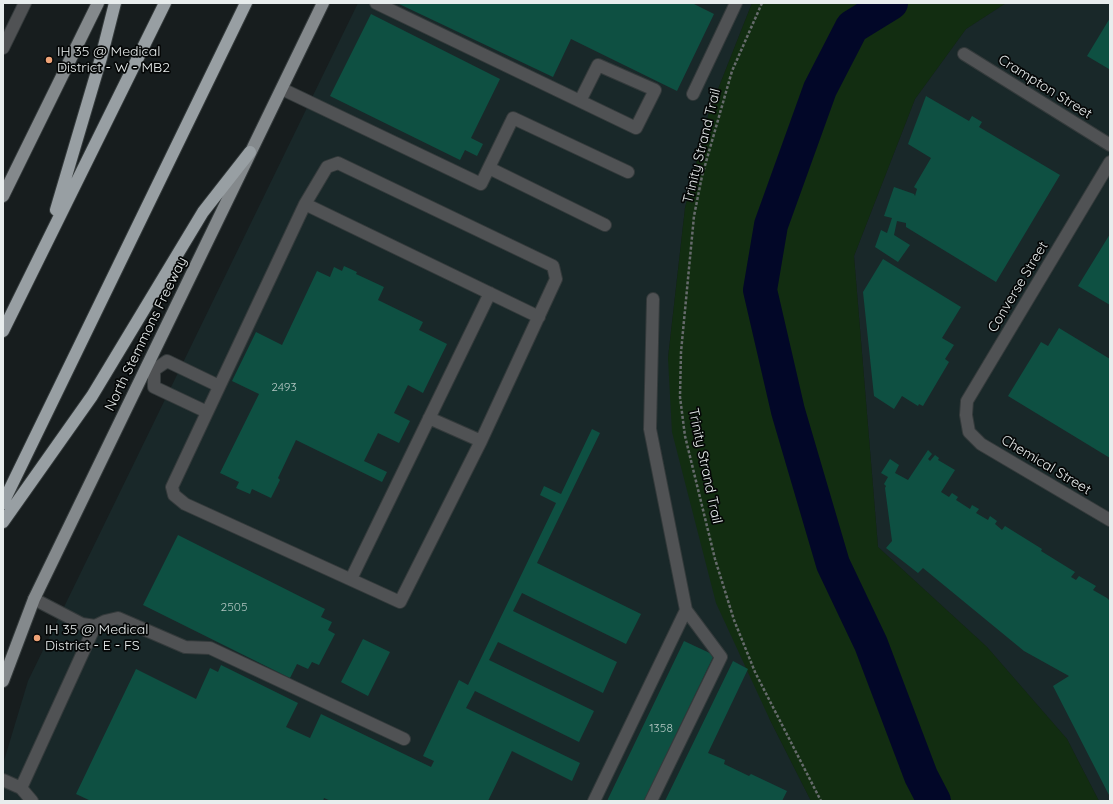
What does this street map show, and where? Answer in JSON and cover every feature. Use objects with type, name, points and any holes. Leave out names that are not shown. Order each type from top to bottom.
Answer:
[{"type":"highway","points":[[47,241],[101,58],[115,3]]},
{"type":"highway","points":[[3,331],[165,3]]},
{"type":"highway","points":[[3,503],[246,3]]},
{"type":"highway","points":[[3,522],[92,396],[203,212],[250,152]]},
{"type":"main road","points":[[3,196],[98,3]]},
{"type":"main road","name":"North Stemmons Freeway","points":[[3,681],[34,599],[151,368],[250,152],[323,3]]},
{"type":"street","points":[[3,48],[25,3]]},
{"type":"street","points":[[376,3],[636,128],[655,90],[598,65],[580,101]]},
{"type":"street","points":[[693,94],[736,3]]},
{"type":"street","name":"Crampton Street","points":[[964,54],[1110,145]]},
{"type":"street","points":[[282,88],[481,184],[513,118],[628,172]]},
{"type":"street","name":"Converse Street","points":[[969,432],[966,415],[967,401],[1110,162]]},
{"type":"street","points":[[338,163],[553,266],[556,279],[539,317],[481,441],[400,602],[185,504],[174,495],[172,487],[219,386],[305,204],[327,167],[338,163]]},
{"type":"street","points":[[488,168],[605,225]]},
{"type":"street","points":[[305,204],[539,317]]},
{"type":"street","points":[[351,579],[490,293]]},
{"type":"street","points":[[651,801],[721,657],[686,610],[650,429],[653,299]]},
{"type":"street","points":[[207,412],[154,387],[151,368],[167,361],[219,386]]},
{"type":"street","points":[[429,418],[481,441]]},
{"type":"street","name":"Chemical Street","points":[[969,432],[981,444],[1110,520]]},
{"type":"street","points":[[34,599],[82,624],[95,626],[105,621],[118,618],[185,647],[210,648],[404,739]]},
{"type":"street","points":[[594,801],[686,610]]},
{"type":"street","points":[[21,788],[95,626]]},
{"type":"street","points":[[3,780],[21,788],[32,801]]},
{"type":"path","name":"Trinity Strand Trail","points":[[762,3],[732,71],[702,176],[694,224],[681,352],[680,397],[686,436],[715,559],[734,620],[755,672],[822,801]]},
{"type":"shaded area","points":[[358,3],[752,3],[709,112],[685,208],[668,358],[770,720],[811,801],[3,801],[3,764],[28,681]]},
{"type":"shaded area","points":[[1006,3],[1110,3],[1110,801],[1099,801],[1067,739],[987,647],[878,547],[854,256],[915,99],[966,29]]},
{"type":"green space","points":[[752,3],[1006,3],[966,29],[915,99],[854,256],[878,547],[987,647],[1067,739],[1099,801],[811,801],[770,720],[716,603],[672,432],[668,358],[685,208],[709,112]]},
{"type":"building","points":[[397,3],[692,3],[714,14],[677,91],[571,39],[553,77]]},
{"type":"building","points":[[371,14],[500,79],[471,138],[483,144],[477,156],[465,150],[460,160],[330,96]]},
{"type":"building","points":[[1110,18],[1110,68],[1109,69],[1087,56]]},
{"type":"building","points":[[926,96],[969,121],[972,116],[982,122],[979,127],[1060,175],[996,282],[906,227],[906,223],[897,221],[894,235],[910,245],[898,262],[875,247],[881,230],[887,233],[892,218],[884,216],[894,187],[914,194],[915,196],[917,189],[914,187],[931,158],[908,144]]},
{"type":"building","points":[[1110,234],[1110,305],[1078,286]]},
{"type":"building","points":[[883,259],[961,307],[942,338],[954,345],[945,359],[949,362],[923,406],[919,404],[918,406],[902,396],[894,409],[874,396],[863,292]]},
{"type":"building","points":[[344,266],[357,272],[356,274],[384,287],[378,300],[423,322],[419,330],[447,344],[423,393],[408,385],[394,413],[410,421],[399,443],[378,433],[364,461],[387,472],[382,482],[296,440],[278,478],[280,480],[271,498],[252,489],[250,494],[236,488],[239,482],[220,473],[259,394],[232,381],[256,332],[282,345],[317,271],[330,277],[334,267],[342,271]]},
{"type":"building","points":[[1059,328],[1110,359],[1110,458],[1008,396],[1041,342],[1048,346]]},
{"type":"building","points":[[592,429],[600,433],[537,563],[641,614],[626,644],[522,593],[513,611],[617,662],[603,693],[498,642],[489,660],[594,711],[579,742],[475,691],[466,708],[580,763],[572,781],[512,751],[488,801],[331,801],[324,798],[323,801],[91,801],[76,794],[136,669],[196,699],[210,668],[218,672],[221,665],[298,703],[286,727],[310,738],[321,714],[431,767],[434,761],[423,756],[459,680],[468,685],[556,503],[540,495],[544,486],[561,494]]},
{"type":"building","points":[[928,450],[932,454],[928,459],[930,461],[935,455],[939,458],[938,460],[955,470],[941,492],[949,497],[952,493],[958,497],[956,500],[970,509],[972,505],[979,509],[976,513],[988,520],[990,516],[997,521],[995,524],[1002,530],[1005,526],[1042,549],[1041,551],[1075,572],[1071,577],[1076,580],[1079,576],[1096,586],[1093,590],[1110,601],[1110,797],[1053,686],[1069,676],[1024,651],[923,568],[918,573],[886,548],[892,541],[885,488],[886,486],[884,484],[888,477],[881,473],[890,459],[899,465],[895,473],[908,480]]},
{"type":"building","points":[[178,535],[325,609],[321,617],[332,622],[328,630],[335,634],[319,665],[312,662],[308,669],[297,664],[290,678],[143,605]]},
{"type":"building","points":[[363,639],[390,652],[368,696],[341,682]]},
{"type":"building","points":[[684,641],[714,655],[644,801],[607,801]]},
{"type":"building","points":[[733,661],[748,669],[708,753],[725,760],[724,764],[749,776],[751,774],[787,791],[782,801],[665,801]]},
{"type":"waterway","points":[[891,3],[852,27],[820,89],[771,225],[760,290],[788,411],[833,564],[871,644],[921,776],[934,801]]},
{"type":"place","name":"IH 35 @ Medical District - W - MB2","points":[[49,60]]},
{"type":"place","name":"IH 35 @ Medical District - E - FS","points":[[37,638]]}]
